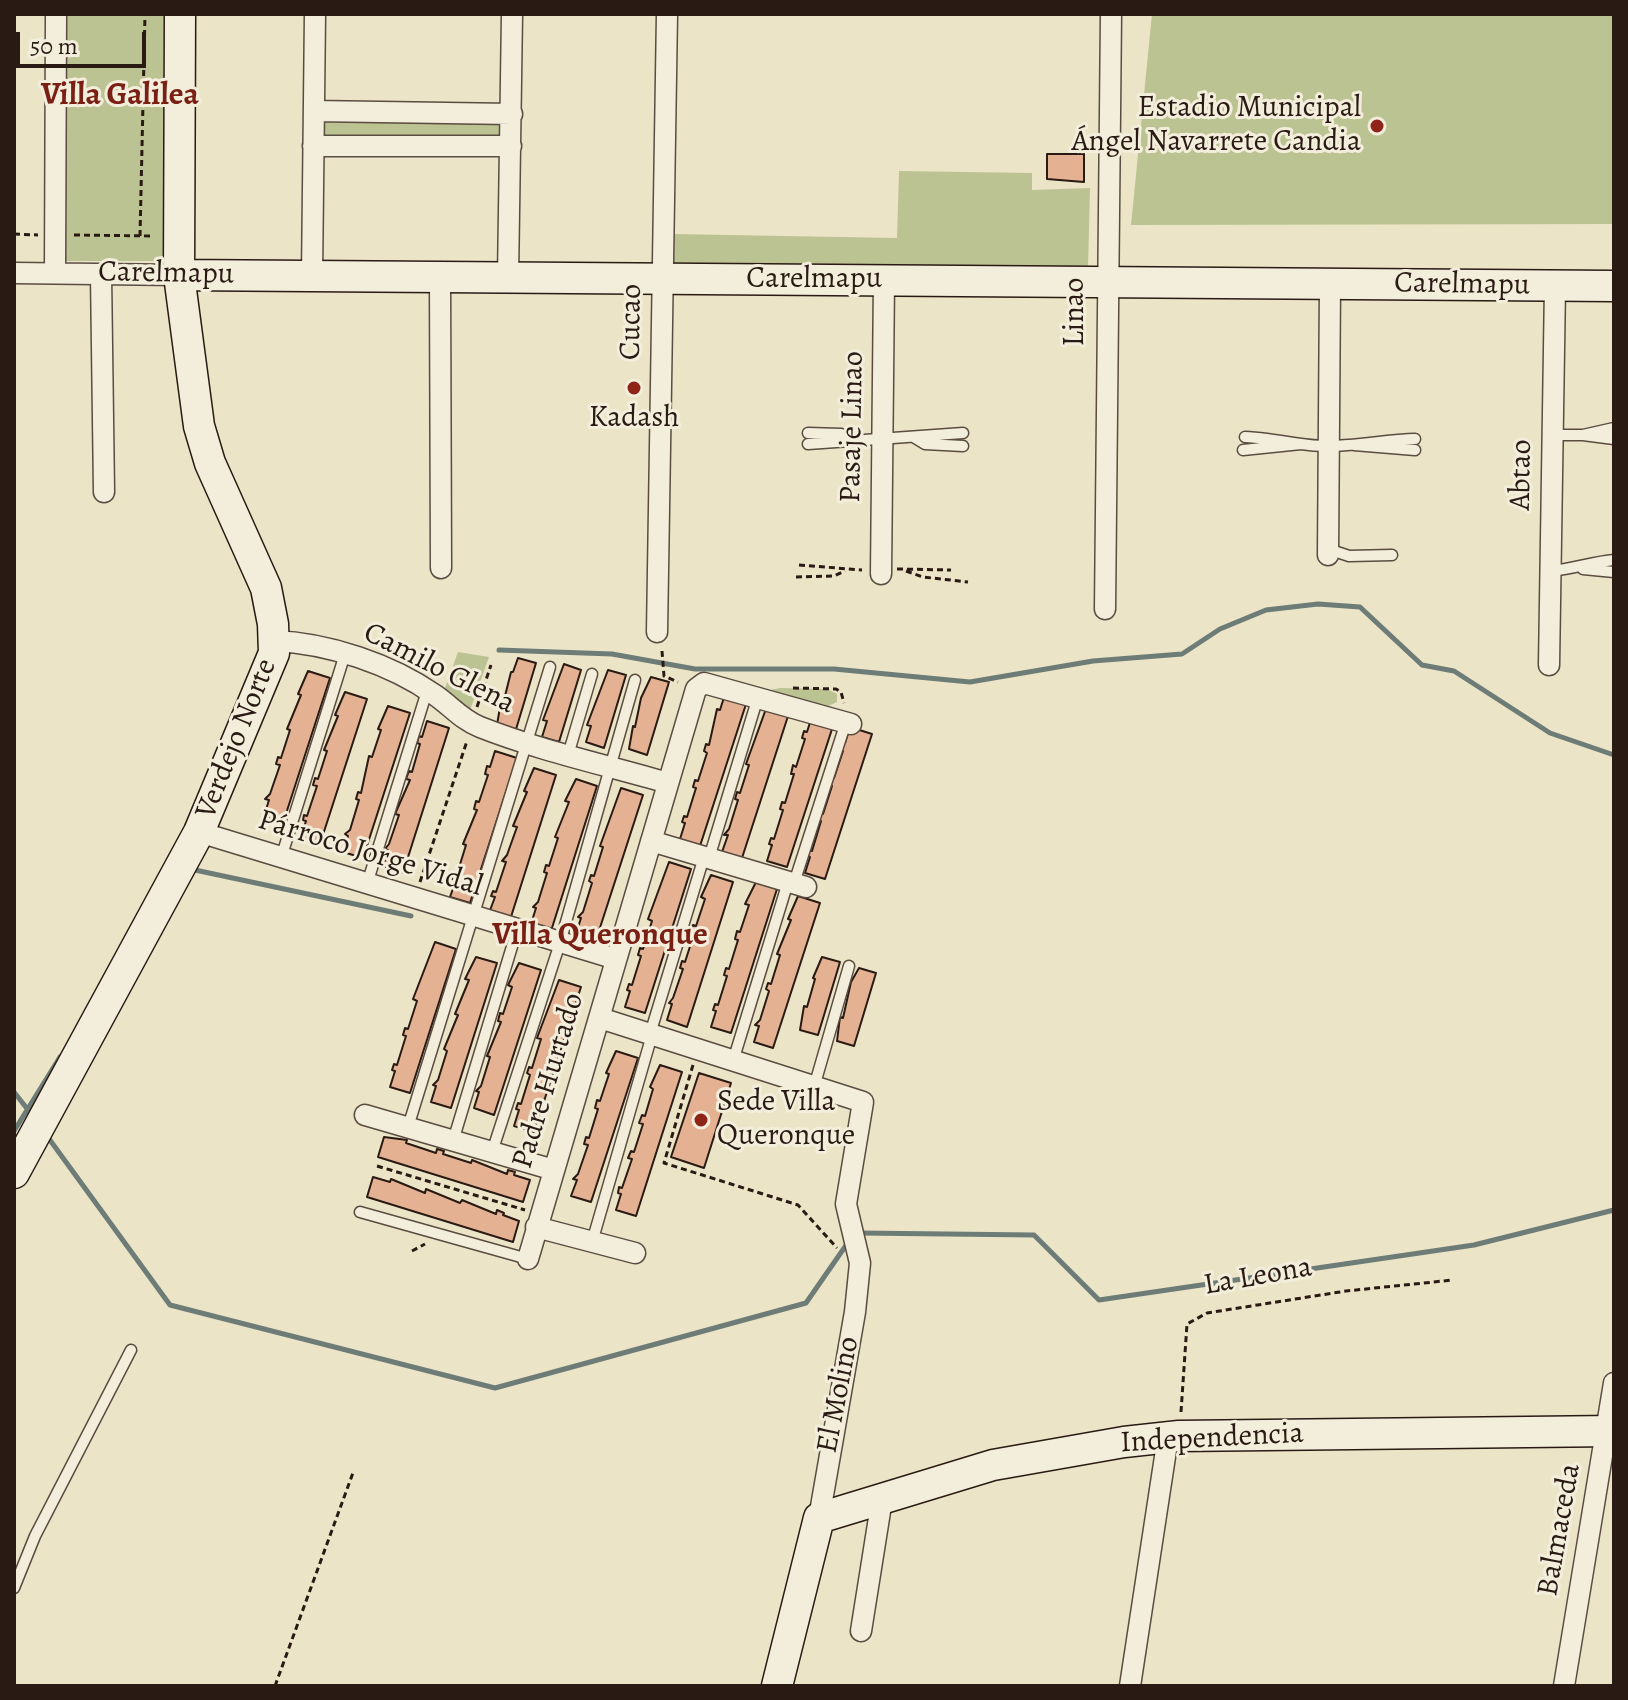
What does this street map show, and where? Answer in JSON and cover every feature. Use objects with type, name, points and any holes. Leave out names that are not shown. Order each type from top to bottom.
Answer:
[{"type":"street","points":[[55,273],[56,14]]},
{"type":"street","name":"Verdejo Norte","points":[[14,1173],[83,1044],[122,979],[199,832],[270,669],[274,641],[266,588],[202,438],[179,275],[180,14]]},
{"type":"street","points":[[312,276],[315,14]]},
{"type":"street","points":[[508,277],[512,14]]},
{"type":"street","name":"Cucao","points":[[657,632],[667,14]]},
{"type":"street","name":"Linao","points":[[1105,609],[1111,15]]},
{"type":"street","points":[[314,111],[512,114]]},
{"type":"street","points":[[313,146],[511,146]]},
{"type":"street","name":"Carelmapu","points":[[14,273],[1614,286]]},
{"type":"street","points":[[101,274],[104,492]]},
{"type":"street","points":[[440,277],[441,568]]},
{"type":"street","name":"Pasaje Linao","points":[[880,571],[884,280]]},
{"type":"street","points":[[1328,552],[1330,284]]},
{"type":"street","name":"Abtao","points":[[1549,665],[1555,286]]},
{"type":"street","name":"Camilo Glena","points":[[274,641],[298,642],[345,654],[393,672],[427,691],[472,723],[528,744],[668,783]]},
{"type":"street","name":"Padre Hurtado","points":[[528,1259],[696,689],[704,683],[758,697]]},
{"type":"street","points":[[758,697],[848,723]]},
{"type":"street","name":"Párroco Jorge Vidal","points":[[199,832],[616,959]]},
{"type":"street","points":[[651,841],[796,884]]},
{"type":"street","points":[[600,1018],[814,1087]]},
{"type":"street","name":"El Molino","points":[[777,1686],[819,1518],[855,1312],[860,1263],[846,1204],[863,1102],[814,1087]]},
{"type":"street","points":[[365,1115],[554,1170]]},
{"type":"street","points":[[538,1221],[592,1242],[635,1253]]},
{"type":"street","name":"Balmaceda","points":[[1564,1686],[1611,1430],[1614,1383]]},
{"type":"street","name":"Independencia","points":[[819,1518],[956,1475],[1036,1456],[1174,1437],[1611,1430]]},
{"type":"street","points":[[1130,1686],[1174,1437]]},
{"type":"street","points":[[861,1631],[882,1499]]},
{"type":"lane","points":[[1583,435],[1614,428]]},
{"type":"lane","points":[[808,438],[915,438],[963,433]]},
{"type":"lane","points":[[1553,435],[1614,439]]},
{"type":"lane","points":[[1245,437],[1287,439],[1301,444]]},
{"type":"lane","points":[[915,438],[925,444],[963,446]]},
{"type":"lane","points":[[1243,450],[1301,444],[1415,445]]},
{"type":"lane","points":[[1328,552],[1349,556],[1392,555]]},
{"type":"lane","points":[[1583,569],[1596,562],[1614,560]]},
{"type":"lane","points":[[1550,571],[1583,569],[1614,572]]},
{"type":"lane","points":[[281,858],[345,654]]},
{"type":"lane","points":[[408,1127],[550,667]]},
{"type":"lane","points":[[568,755],[592,674]]},
{"type":"lane","points":[[492,1152],[560,943],[635,680]]},
{"type":"lane","points":[[366,885],[427,691]]},
{"type":"lane","points":[[592,1242],[651,1034],[758,697]]},
{"type":"lane","points":[[733,1061],[796,884],[848,723]]},
{"type":"lane","points":[[453,1141],[517,930]]},
{"type":"lane","points":[[814,1087],[849,966]]},
{"type":"lane","points":[[360,1212],[528,1259]]},
{"type":"lane","points":[[14,1588],[35,1536],[131,1350]]},
{"type":"path","points":[[140,236],[145,14]]},
{"type":"path","points":[[799,565],[845,571],[951,570]]},
{"type":"path","points":[[902,569],[923,577],[968,582]]},
{"type":"path","points":[[796,577],[834,576],[845,571]]},
{"type":"path","points":[[663,658],[664,674]]},
{"type":"path","points":[[415,900],[491,665]]},
{"type":"path","points":[[698,1050],[664,1163],[798,1205],[821,1231]]},
{"type":"path","points":[[377,1166],[538,1221]]},
{"type":"path","name":"La Leona","points":[[1174,1437],[1187,1324],[1207,1313],[1346,1291],[1453,1280]]},
{"type":"path","points":[[275,1686],[354,1470]]},
{"type":"green space","points":[[61,14],[166,14],[168,261],[60,261]]},
{"type":"green space","name":"Estadio Municipal Ángel Navarrete Candia","points":[[1152,14],[1614,14],[1614,224],[1131,225]]},
{"type":"green space","points":[[320,117],[503,119],[502,142],[320,140]]},
{"type":"green space","points":[[899,171],[1032,173],[1032,190],[1090,188],[1088,270],[672,267],[672,234],[897,238]]},
{"type":"green space","points":[[458,652],[489,657],[469,713],[444,691]]},
{"type":"green space","points":[[780,688],[827,689],[837,694],[837,702],[824,708],[755,693]]},
{"type":"building","points":[[1047,154],[1084,154],[1084,182],[1047,179]]},
{"type":"building","points":[[518,658],[536,663],[514,736],[496,731],[500,707]]},
{"type":"building","points":[[564,664],[581,670],[559,742],[542,737],[547,721],[543,720]]},
{"type":"building","points":[[608,670],[626,675],[604,748],[586,742],[591,726],[587,725]]},
{"type":"building","points":[[308,671],[330,678],[283,823],[264,816],[269,800],[265,799],[270,794],[280,765],[276,764],[278,757],[281,758],[290,730],[287,729]]},
{"type":"building","points":[[651,677],[669,682],[647,755],[629,749],[641,698]]},
{"type":"building","points":[[345,692],[367,699],[320,844],[301,837],[306,821],[303,820],[317,786],[313,785],[315,778],[318,779],[327,751],[324,750]]},
{"type":"building","points":[[725,694],[747,701],[700,846],[680,839],[685,823],[682,822],[684,816],[687,817],[696,788],[693,787],[695,780],[698,781],[707,753],[704,751],[706,744],[709,745],[717,709],[720,710]]},
{"type":"building","points":[[388,706],[410,713],[363,858],[343,852],[348,836],[345,834],[350,830],[369,756],[372,757],[381,730],[378,729]]},
{"type":"building","points":[[767,706],[789,713],[742,858],[722,852],[728,835],[724,835],[729,829],[738,800],[735,799],[737,792],[740,793],[749,765],[746,764]]},
{"type":"building","points":[[812,716],[834,723],[787,867],[767,861],[772,845],[769,844],[771,838],[774,839],[783,810],[780,809],[782,802],[785,803],[794,774],[791,774],[793,765],[796,767],[805,739],[802,738],[804,731],[807,732]]},
{"type":"building","points":[[427,721],[449,728],[403,873],[383,866],[388,850],[385,849],[399,815],[395,814],[410,780],[406,779],[409,771],[412,772],[420,744],[417,743],[419,736],[422,737]]},
{"type":"building","points":[[850,727],[872,734],[825,879],[805,873],[810,857],[807,855],[809,850],[812,851],[821,821],[818,820],[832,786],[829,785],[831,777],[834,778],[843,751],[840,750],[842,742],[845,743]]},
{"type":"building","points":[[495,751],[517,758],[470,903],[450,897],[456,880],[452,879],[454,873],[457,874],[466,845],[463,844],[477,810],[474,809],[476,801],[479,802],[488,775],[485,774],[487,766],[490,767]]},
{"type":"building","points":[[534,768],[556,775],[510,920],[489,913],[495,897],[491,896],[493,891],[496,892],[506,862],[502,861],[517,827],[513,826]]},
{"type":"building","points":[[576,779],[597,786],[551,931],[531,924],[536,908],[533,907],[538,902],[547,873],[544,872],[546,865],[549,866],[558,838],[555,837],[569,802],[565,801]]},
{"type":"building","points":[[621,788],[643,795],[596,940],[576,934],[581,918],[578,917],[583,912],[592,883],[589,881],[591,875],[594,876],[603,847],[600,846]]},
{"type":"building","points":[[669,862],[691,869],[645,1013],[625,1007],[630,991],[627,990],[629,984],[632,985],[641,956],[638,955],[640,948],[643,949],[652,921],[648,919]]},
{"type":"building","points":[[711,875],[733,882],[687,1027],[667,1020],[672,1004],[669,1003],[683,969],[680,968],[682,961],[685,962],[694,934],[690,933],[693,925],[696,926],[705,899],[701,897]]},
{"type":"building","points":[[756,882],[777,889],[731,1033],[711,1027],[716,1011],[713,1010],[715,1004],[718,1005],[727,976],[724,975],[726,968],[729,969],[738,940],[735,939],[737,931],[740,932],[749,905],[745,904]]},
{"type":"building","points":[[798,896],[820,903],[773,1048],[754,1042],[759,1026],[755,1025],[760,1020],[769,991],[766,989],[768,983],[771,984],[780,955],[777,954]]},
{"type":"building","points":[[435,942],[456,949],[410,1093],[390,1087],[395,1071],[392,1070],[394,1064],[397,1065],[406,1036],[403,1035],[405,1028],[408,1029],[417,1001],[413,999]]},
{"type":"building","points":[[476,957],[497,963],[451,1108],[431,1102],[436,1086],[433,1085],[438,1080],[447,1051],[444,1049],[469,980],[465,979]]},
{"type":"building","points":[[822,957],[840,962],[818,1035],[800,1030],[804,1006],[807,1007],[813,978]]},
{"type":"building","points":[[519,963],[541,970],[494,1115],[474,1108],[479,1092],[476,1091],[481,1086],[490,1057],[487,1056],[501,1022],[498,1021],[500,1013],[503,1014],[512,987],[508,985]]},
{"type":"building","points":[[859,968],[876,973],[854,1046],[837,1041],[840,1017],[843,1018],[851,982]]},
{"type":"building","points":[[559,980],[581,987],[534,1132],[514,1126],[519,1110],[516,1109],[518,1103],[521,1104],[530,1075],[527,1073],[529,1067],[532,1068],[541,1039],[537,1038]]},
{"type":"building","points":[[616,1051],[638,1058],[591,1202],[571,1196],[577,1180],[573,1179],[578,1174],[588,1145],[584,1144],[586,1137],[589,1138],[598,1109],[595,1108],[597,1100],[600,1101],[609,1074],[606,1073]]},
{"type":"building","points":[[660,1065],[682,1072],[636,1216],[616,1210],[621,1194],[618,1193],[632,1159],[628,1158],[631,1151],[634,1152],[643,1124],[639,1123],[642,1115],[645,1116],[653,1089],[650,1087]]},
{"type":"building","name":"Sede Villa Queronque","points":[[699,1073],[731,1083],[704,1168],[671,1157]]},
{"type":"building","points":[[384,1137],[407,1140],[406,1143],[436,1153],[437,1149],[444,1151],[443,1154],[471,1163],[472,1160],[507,1174],[508,1170],[515,1172],[514,1175],[530,1180],[523,1202],[378,1157]]},
{"type":"building","points":[[373,1177],[390,1182],[391,1179],[425,1193],[426,1189],[496,1214],[497,1210],[504,1213],[519,1221],[513,1242],[367,1197]]},
{"type":"waterway","points":[[499,650],[612,654],[695,669],[834,669],[970,682],[1093,661],[1182,654],[1220,629],[1266,610],[1318,604],[1360,607],[1422,665],[1454,671],[1550,733],[1614,755]]},
{"type":"waterway","points":[[195,870],[411,916]]},
{"type":"waterway","points":[[14,1131],[60,1057]]},
{"type":"waterway","points":[[14,1092],[32,1115]]},
{"type":"waterway","points":[[47,1136],[170,1305],[495,1388],[806,1303],[849,1241]]},
{"type":"waterway","points":[[859,1233],[1034,1235],[1099,1300],[1474,1245],[1614,1210]]},
{"type":"place","name":"Estadio Municipal Ángel Navarrete Candia","points":[[1377,126]]},
{"type":"place","name":"Kadash","points":[[634,388]]},
{"type":"place","name":"Sede Villa Queronque","points":[[701,1120]]},
{"type":"district","name":"Villa Galilea","points":[[120,96]]},
{"type":"district","name":"Villa Queronque","points":[[600,936]]}]
